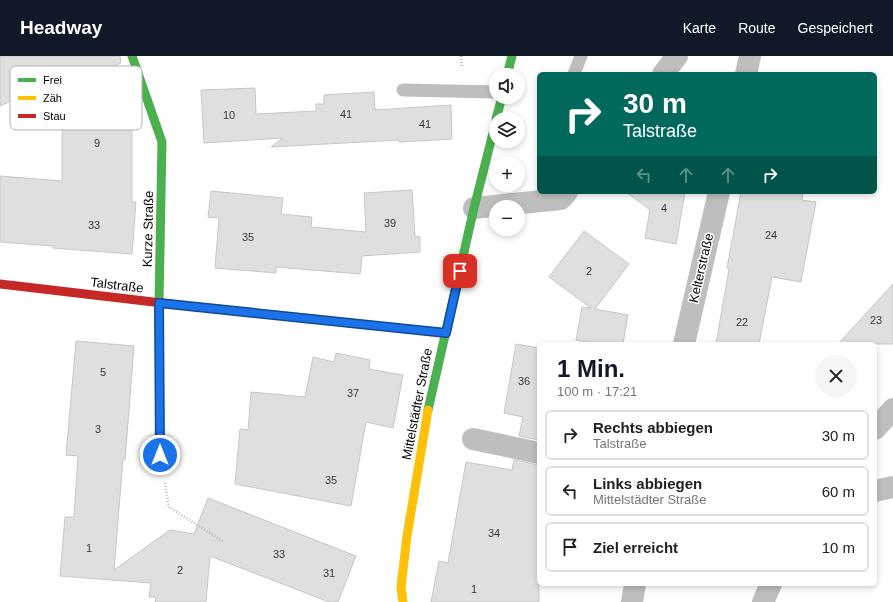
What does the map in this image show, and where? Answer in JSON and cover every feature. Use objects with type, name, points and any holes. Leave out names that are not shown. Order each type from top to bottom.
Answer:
[{"type":"street","name":"Kurze Straße","points":[[132,56],[135,66]]},
{"type":"street","points":[[509,68],[512,56]]},
{"type":"street","points":[[665,72],[677,56]]},
{"type":"street","points":[[746,72],[750,56]]},
{"type":"street","name":"Kurze Straße","points":[[142,85],[162,142],[159,303],[160,455]]},
{"type":"street","name":"Mittelstädter Straße","points":[[402,602],[400,587],[426,419],[489,148]]},
{"type":"street","points":[[474,208],[562,199],[566,194]]},
{"type":"street","name":"Kelterstraße","points":[[684,342],[719,194]]},
{"type":"street","name":"Talstraße","points":[[0,284],[159,303],[446,333]]},
{"type":"street","points":[[877,427],[893,409]]},
{"type":"street","points":[[473,439],[537,453]]},
{"type":"street","points":[[877,491],[893,487]]},
{"type":"street","points":[[632,602],[635,586]]},
{"type":"street","points":[[763,602],[770,586]]},
{"type":"lane","points":[[575,72],[581,56]]},
{"type":"lane","points":[[403,90],[489,92]]},
{"type":"path","points":[[160,455],[169,507],[224,542]]},
{"type":"building","points":[[0,56],[120,56],[121,63],[114,66],[10,66],[10,101],[0,106]]},
{"type":"building","points":[[255,88],[256,114],[316,111],[316,104],[324,104],[324,95],[374,92],[375,110],[451,105],[452,139],[399,142],[399,140],[271,147],[283,138],[204,143],[201,90]]},
{"type":"building","points":[[62,130],[132,130],[132,202],[136,202],[132,254],[0,242],[0,176],[62,181]]},
{"type":"building","points":[[412,190],[415,236],[420,237],[420,252],[362,256],[360,274],[276,267],[276,273],[215,268],[219,218],[208,217],[211,191],[283,198],[281,214],[312,217],[311,227],[366,232],[364,193]]},
{"type":"building","points":[[629,194],[685,194],[676,244],[645,238],[650,210]]},
{"type":"building","points":[[741,194],[803,194],[802,200],[816,202],[801,282],[772,277],[759,342],[716,342],[729,269],[727,268]]},
{"type":"building","points":[[584,231],[629,264],[595,309],[628,315],[623,342],[587,342],[576,340],[582,307],[591,308],[549,277]]},
{"type":"building","points":[[893,284],[893,344],[877,344],[877,342],[840,342]]},
{"type":"building","points":[[76,341],[134,346],[114,570],[170,530],[194,534],[208,498],[356,556],[338,602],[329,602],[210,556],[206,602],[155,602],[156,597],[149,597],[151,583],[60,576],[65,517],[74,517],[78,456],[66,455]]},
{"type":"building","points":[[516,344],[537,348],[537,440],[519,436],[523,417],[504,413]]},
{"type":"building","points":[[336,353],[370,360],[369,369],[403,375],[393,428],[366,422],[351,506],[235,484],[240,429],[248,430],[251,392],[305,397],[313,357],[334,362]]},
{"type":"building","points":[[514,460],[537,465],[537,586],[539,586],[539,602],[431,602],[439,561],[448,563],[466,462],[512,470]]},
{"type":"traffic: fast","points":[[132,56],[135,66]]},
{"type":"traffic: fast","points":[[509,68],[512,56]]},
{"type":"traffic: fast","points":[[142,85],[162,142],[159,303],[160,455]]},
{"type":"traffic: fast","points":[[498,112],[500,104]]},
{"type":"traffic: fast","points":[[428,410],[489,148]]},
{"type":"traffic: slow","points":[[179,305],[446,333]]},
{"type":"traffic: slow","points":[[403,602],[401,587],[407,536],[428,410]]},
{"type":"traffic: jam","points":[[0,284],[179,305]]},
{"type":"route","points":[[160,455],[159,303],[446,333],[460,271]]}]
